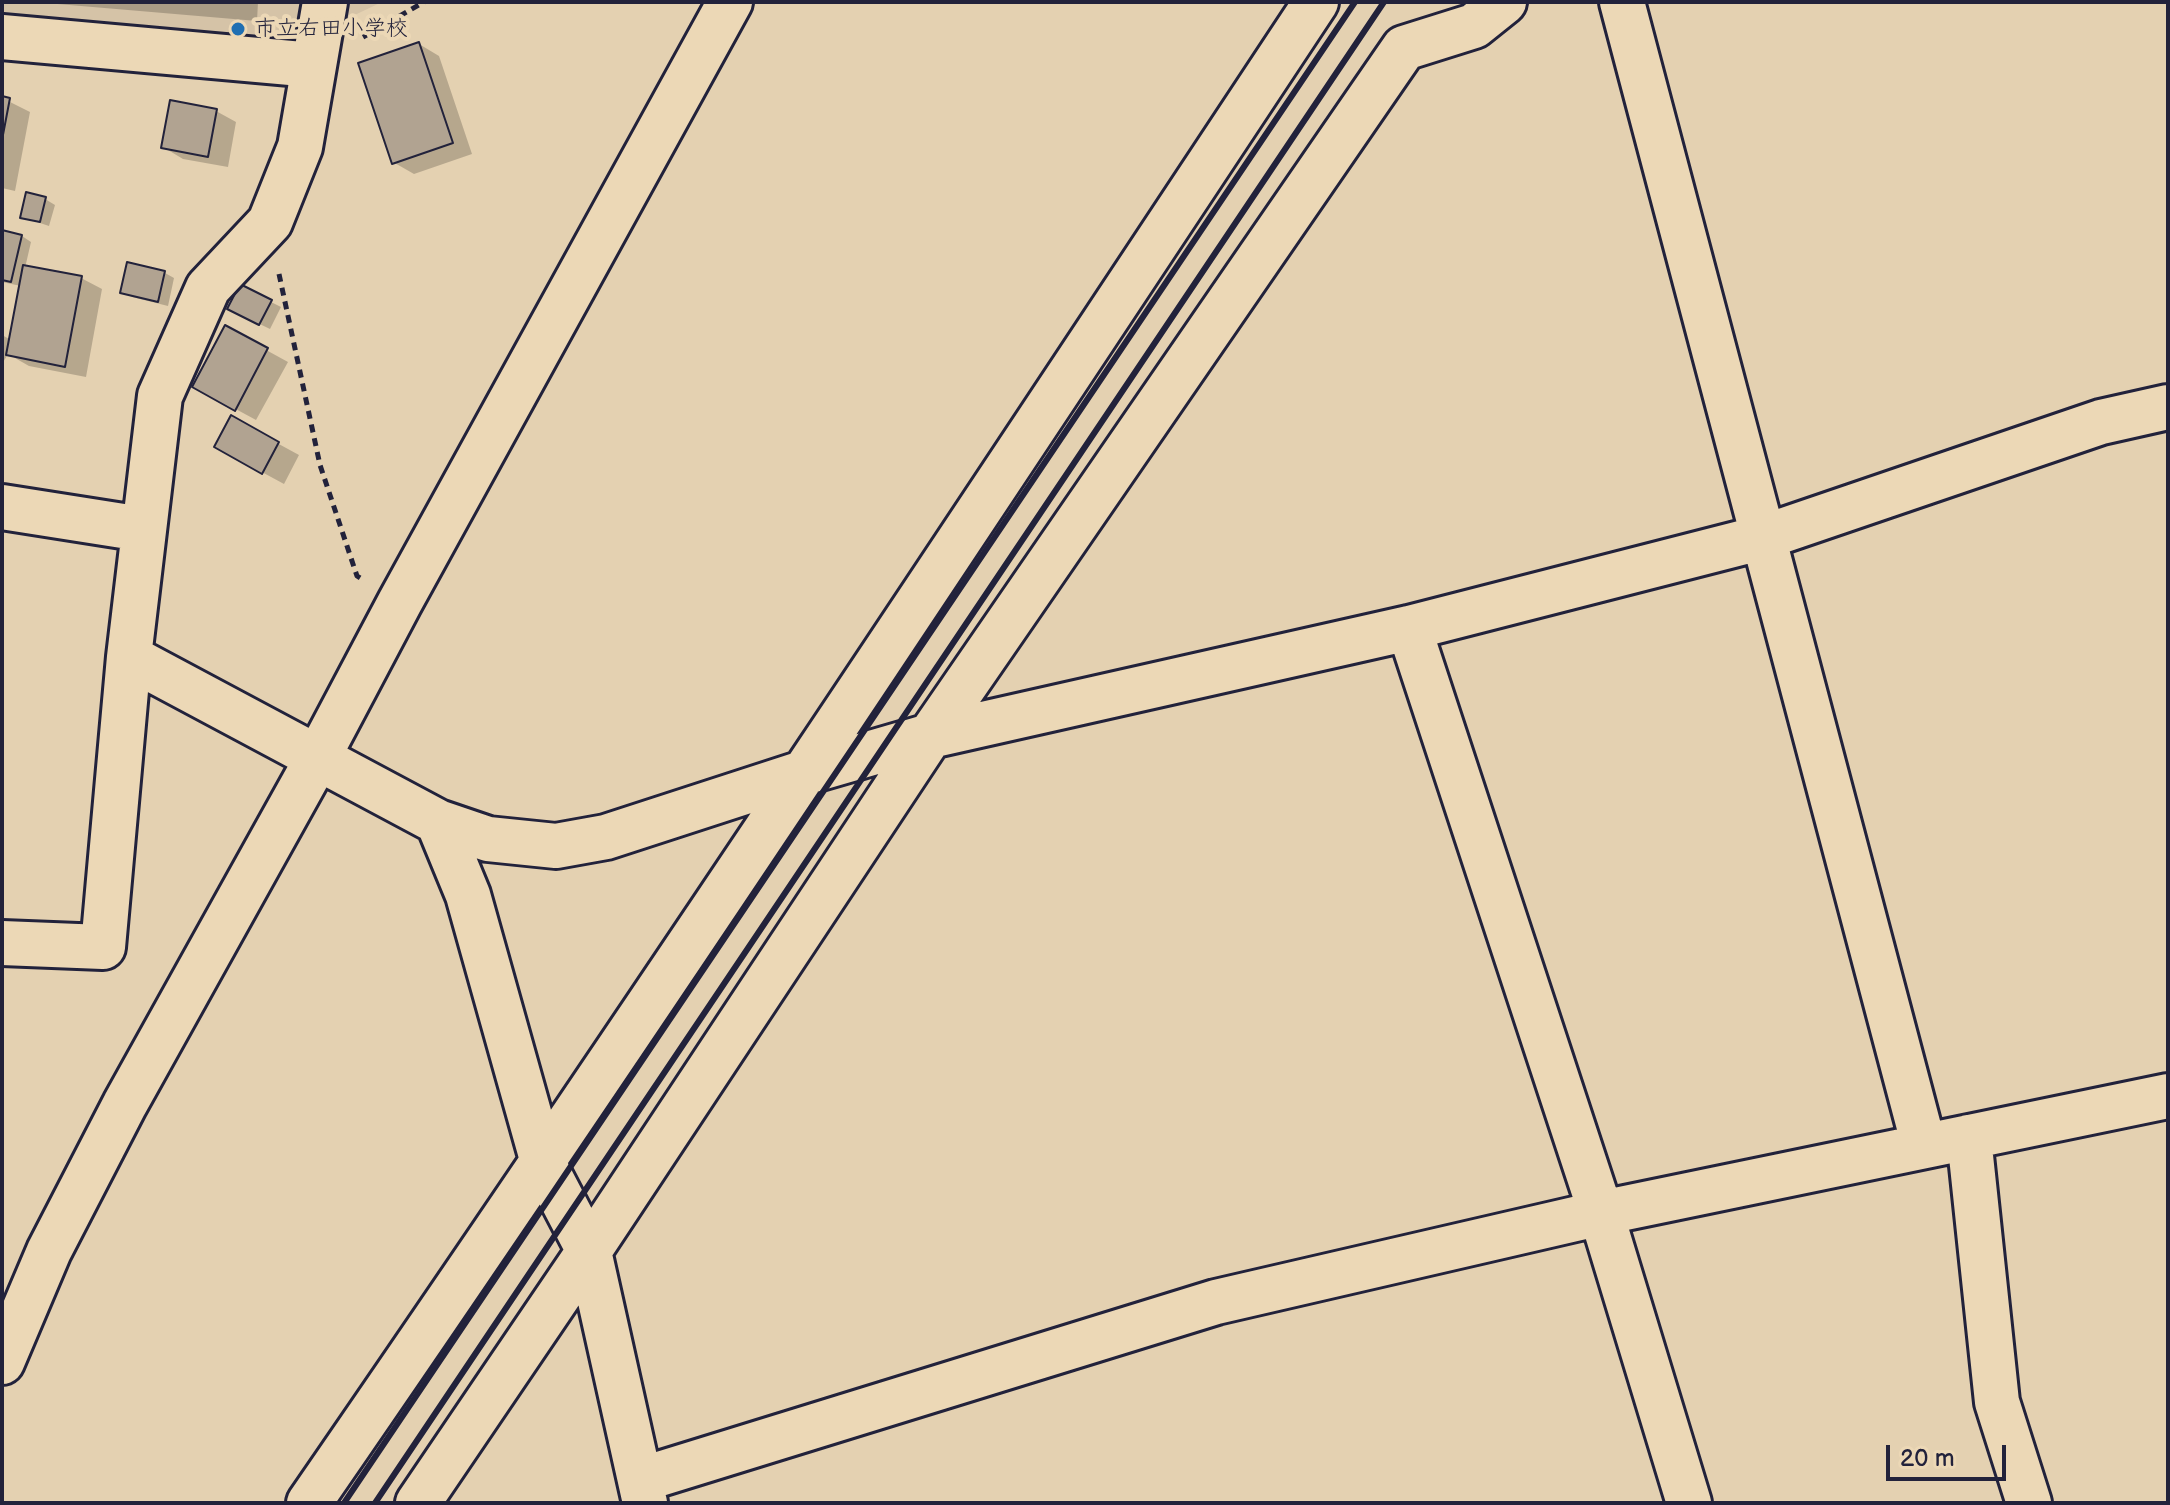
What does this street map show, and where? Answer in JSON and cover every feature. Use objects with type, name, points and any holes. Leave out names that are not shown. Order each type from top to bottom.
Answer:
[{"type":"street","points":[[2,943],[103,947],[142,529],[160,396],[208,288],[270,222],[300,147],[325,2]]},
{"type":"street","points":[[2,1362],[49,1251],[104,1144],[730,2]]},
{"type":"street","points":[[309,1503],[806,772],[1316,2]]},
{"type":"street","points":[[418,1503],[930,736],[1404,48],[1474,26],[1504,2]]},
{"type":"street","points":[[1622,2],[1924,1146]]},
{"type":"street","points":[[2,37],[313,65]]},
{"type":"street","points":[[129,657],[438,822],[488,839],[556,846],[606,837],[806,772],[930,736],[1409,628],[1764,537],[2101,422],[2168,407]]},
{"type":"street","points":[[2,507],[142,529]]},
{"type":"street","points":[[1409,628],[1601,1213],[1689,1503]]},
{"type":"street","points":[[438,822],[468,895],[543,1163],[589,1251],[643,1491],[1216,1302],[1601,1213],[2168,1096]]},
{"type":"street","points":[[1969,1137],[1997,1402],[2029,1503]]},
{"type":"path","points":[[313,65],[424,2]]},
{"type":"path","points":[[270,222],[320,465],[357,576],[400,602]]},
{"type":"shaded area","name":"市立右田小学校","points":[[2,2],[382,2],[298,42],[2,16]]},
{"type":"building","points":[[419,42],[453,143],[392,164],[358,63]]},
{"type":"building","points":[[2,96],[10,98],[2,140]]},
{"type":"building","points":[[170,100],[217,109],[208,157],[161,148]]},
{"type":"building","points":[[26,192],[46,197],[40,222],[20,218]]},
{"type":"building","points":[[2,230],[22,235],[11,282],[2,280]]},
{"type":"building","points":[[127,262],[165,271],[158,302],[120,293]]},
{"type":"building","points":[[23,265],[82,276],[65,367],[6,355]]},
{"type":"building","points":[[240,284],[272,300],[259,325],[227,309]]},
{"type":"building","points":[[225,325],[268,348],[235,411],[192,387]]},
{"type":"building","points":[[231,415],[279,442],[262,474],[214,447]]},
{"type":"railway","points":[[344,1503],[1355,2]]},
{"type":"railway","points":[[375,1503],[1384,2]]},
{"type":"place","name":"市立右田小学校","points":[[238,29]]}]
